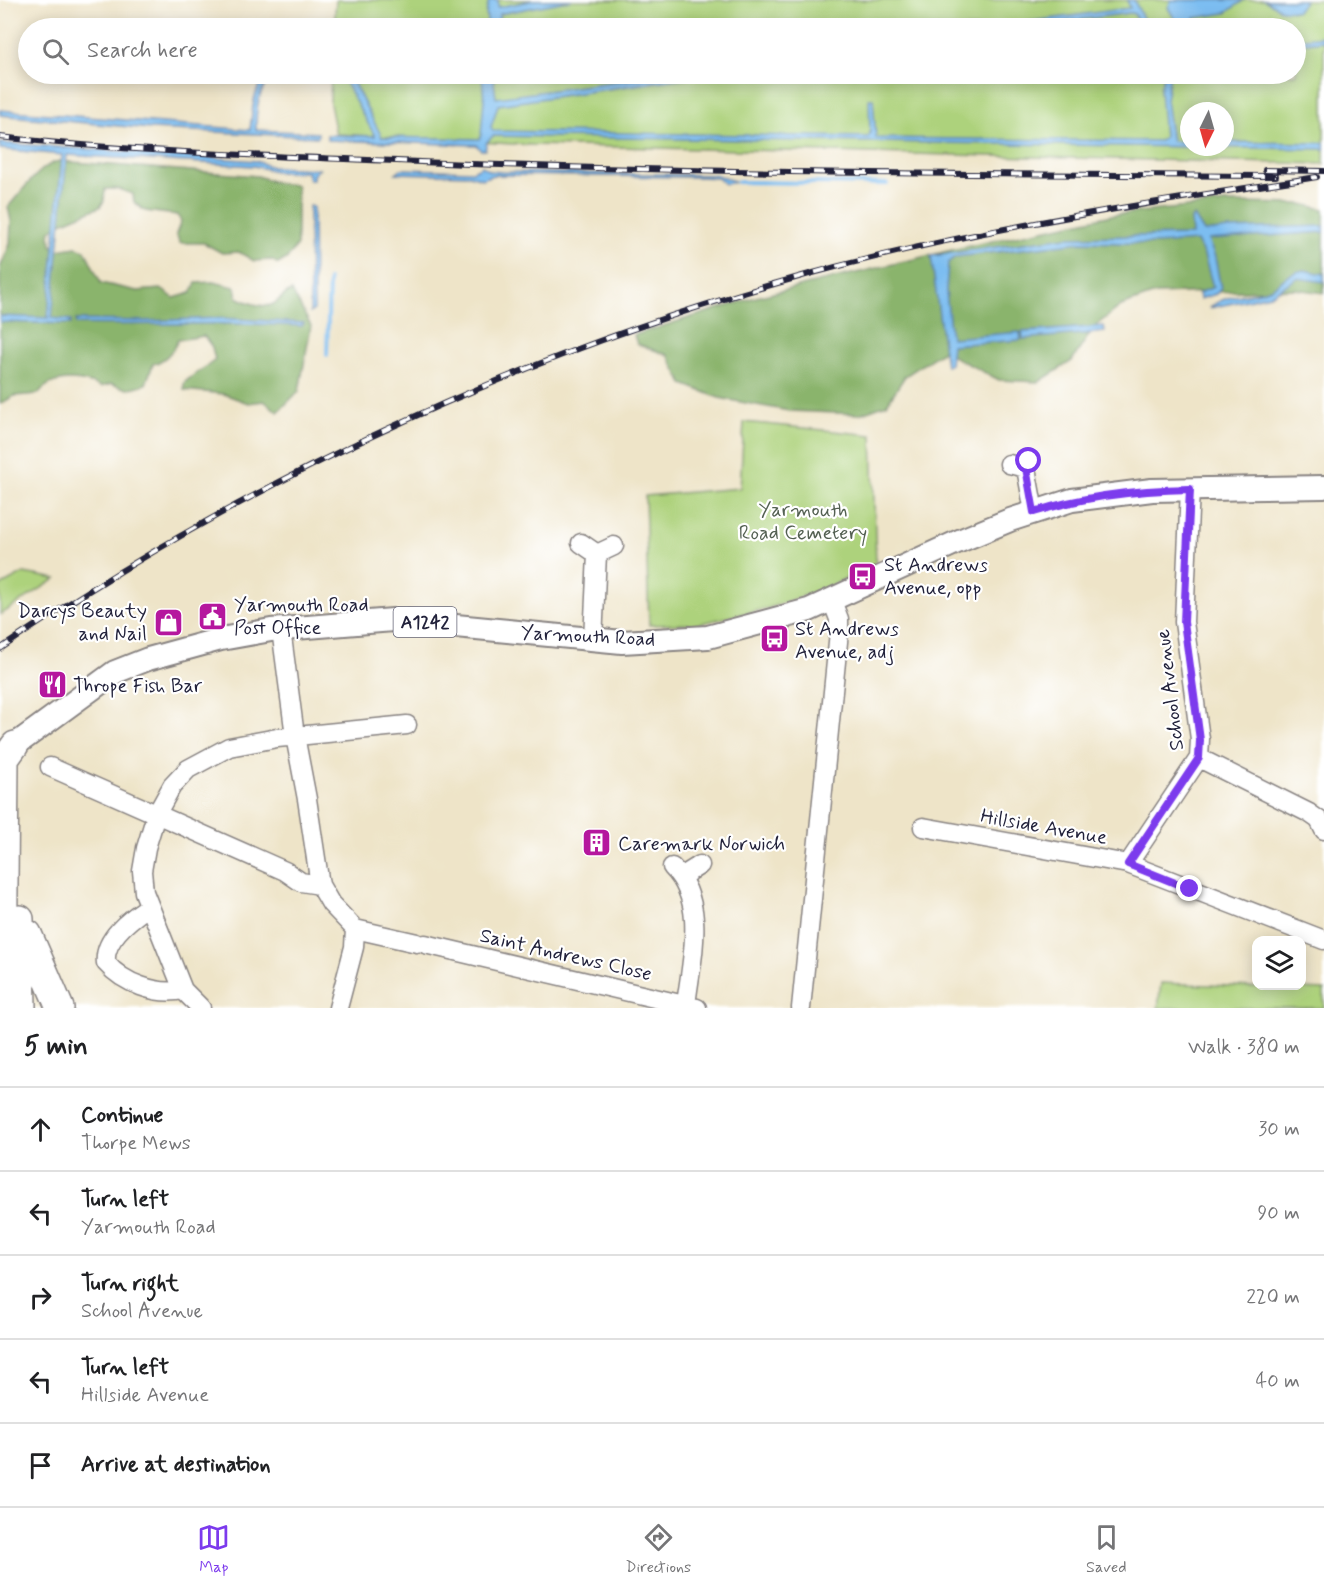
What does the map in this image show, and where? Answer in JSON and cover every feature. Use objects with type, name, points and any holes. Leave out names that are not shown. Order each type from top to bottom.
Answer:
[{"type":"highway","points":[[8,744],[20,761],[15,860],[20,910],[22,1008]]},
{"type":"highway","points":[[3,1008],[5,759],[8,744]]},
{"type":"highway","points":[[20,910],[42,970],[60,1008]]},
{"type":"main road","name":"Yarmouth Road","points":[[8,744],[36,732],[115,672],[196,644],[281,629],[393,620],[593,640],[643,641],[708,637],[782,619],[832,601],[957,542],[1072,500],[1152,490],[1324,487]]},
{"type":"street","points":[[1021,464],[1034,512]]},
{"type":"street","name":"School Avenue","points":[[1128,864],[1199,758],[1200,740],[1184,622],[1190,489]]},
{"type":"street","points":[[581,543],[605,550],[593,640]]},
{"type":"street","points":[[801,1008],[839,632],[839,619],[832,601]]},
{"type":"street","points":[[281,629],[295,736],[320,885],[331,904],[355,929],[354,947],[338,1008]]},
{"type":"street","points":[[201,1008],[183,990],[148,907],[142,871],[156,814],[172,786],[188,770],[207,757],[229,747],[295,736],[408,724]]},
{"type":"street","points":[[1199,758],[1309,813],[1319,820],[1324,830]]},
{"type":"street","points":[[50,767],[285,871],[302,882],[320,885]]},
{"type":"street","name":"Hillside Avenue","points":[[923,827],[1128,864],[1324,940]]},
{"type":"street","points":[[691,1007],[694,917],[691,899],[677,872],[700,865]]},
{"type":"street","points":[[148,907],[135,916],[108,945],[106,963],[120,977],[160,992],[183,990]]},
{"type":"street","name":"Saint Andrews Close","points":[[355,929],[691,1007]]},
{"type":"green space","points":[[336,0],[1324,0],[1324,164],[532,145],[336,134],[330,104],[331,84],[1306,84],[1306,18],[335,18]]},
{"type":"green space","points":[[59,161],[258,176],[277,183],[297,185],[297,245],[288,258],[278,264],[272,260],[254,261],[239,252],[222,253],[204,243],[180,243],[176,234],[181,221],[177,215],[145,211],[134,202],[133,194],[118,189],[105,189],[104,201],[100,207],[59,224],[50,232],[51,245],[58,250],[76,247],[85,250],[101,283],[137,291],[161,289],[174,298],[191,293],[196,283],[213,282],[235,287],[237,297],[263,306],[274,304],[292,291],[311,326],[299,391],[278,412],[264,401],[248,403],[224,394],[184,390],[184,383],[215,360],[212,347],[204,336],[178,340],[168,355],[153,364],[146,384],[128,389],[111,384],[101,387],[76,380],[59,381],[44,388],[38,394],[14,396],[0,404],[0,268],[10,244],[11,221],[8,207],[38,173]]},
{"type":"green space","points":[[1226,203],[1302,204],[1324,209],[1324,293],[1295,289],[1155,294],[1121,306],[1094,327],[1072,361],[1039,382],[999,380],[943,351],[905,376],[887,404],[859,414],[789,411],[719,398],[683,384],[668,355],[637,344],[634,335],[756,297],[960,248],[1112,215]]},
{"type":"green space","name":"Yarmouth Road Cemetery","points":[[744,422],[872,435],[876,564],[826,588],[769,608],[698,624],[649,625],[645,496],[740,488]]},
{"type":"green space","points":[[24,573],[56,579],[0,615],[0,586]]},
{"type":"green space","points":[[1161,983],[1252,987],[1252,990],[1324,990],[1324,1008],[1158,1008]]},
{"type":"water","points":[[489,0],[498,0],[498,7],[535,0],[572,0],[500,14],[499,18],[487,18]]},
{"type":"water","points":[[1127,0],[1134,0],[1143,18],[1136,18],[1130,13],[1093,18],[1056,18],[1130,8]]},
{"type":"water","points":[[1171,0],[1244,0],[1226,13],[1195,18],[1174,18],[1168,8]]},
{"type":"water","points":[[1264,0],[1305,0],[1297,11],[1282,10]]},
{"type":"water","points":[[1324,36],[1324,41],[1306,43],[1306,38]]},
{"type":"water","points":[[261,84],[266,84],[259,100],[256,130],[318,133],[318,137],[152,129],[0,115],[0,110],[250,130]]},
{"type":"water","points":[[346,84],[354,84],[382,137],[479,139],[484,100],[483,84],[494,84],[496,98],[596,84],[642,84],[498,105],[491,127],[493,131],[868,137],[870,134],[869,99],[873,99],[876,138],[1160,141],[1164,137],[1160,89],[1161,84],[1168,84],[1166,100],[1172,141],[1180,141],[1180,147],[493,136],[487,142],[485,150],[481,150],[476,145],[327,140],[327,135],[375,136]]},
{"type":"water","points":[[1234,142],[1324,143],[1324,149],[1234,148]]},
{"type":"water","points":[[0,143],[257,161],[272,167],[319,169],[313,175],[313,180],[309,180],[307,172],[279,172],[254,166],[67,155],[52,318],[71,320],[71,324],[0,322],[0,316],[48,318],[62,155],[0,149]]},
{"type":"water","points":[[482,166],[490,171],[501,172],[716,175],[737,182],[725,184],[717,178],[703,177],[493,175],[482,179],[470,175],[396,173],[401,169],[473,171]]},
{"type":"water","points":[[309,206],[313,206],[314,310],[310,313]]},
{"type":"water","points":[[1194,216],[1204,232],[1324,226],[1324,232],[1208,240],[1215,257],[1221,289],[1216,294],[1200,299],[1199,293],[1213,287],[1204,255],[1197,241],[1157,244],[1082,242],[955,257],[948,263],[946,291],[951,338],[1020,332],[1021,340],[952,345],[950,364],[946,366],[931,256],[1067,237],[1192,235],[1191,219]]},
{"type":"water","points":[[1304,270],[1324,274],[1324,282],[1297,278],[1270,295],[1210,308],[1222,300],[1268,289],[1288,276]]},
{"type":"water","points":[[219,318],[304,323],[302,326],[76,324],[76,320],[146,321]]},
{"type":"water","points":[[1104,326],[1105,332],[1023,339],[1022,332]]},
{"type":"waterway","points":[[737,182],[887,184]]},
{"type":"waterway","points":[[327,355],[329,280]]},
{"type":"railway","points":[[0,137],[198,153],[617,169],[1276,176]]},
{"type":"railway","points":[[1265,170],[1324,171]]},
{"type":"railway","points":[[0,649],[90,590],[182,535],[276,484],[373,436],[471,392],[571,352],[672,316],[774,284],[908,249],[1180,198],[1317,177]]},
{"type":"place","name":"St Andrews Avenue, opp","points":[[863,576]]},
{"type":"place","name":"Yarmouth Road Post Office","points":[[213,616]]},
{"type":"place","name":"Darcys Beauty and Nail","points":[[168,622]]},
{"type":"place","name":"St Andrews Avenue, adj","points":[[774,639]]},
{"type":"place","name":"Thrope Fish Bar","points":[[52,685]]},
{"type":"place","name":"Caremark Norwich","points":[[597,843]]},
{"type":"route","points":[[1029,461],[1026,468],[1034,512],[1072,500],[1152,490],[1190,489],[1184,622],[1201,748],[1196,767],[1133,853],[1128,864],[1190,889]]}]
